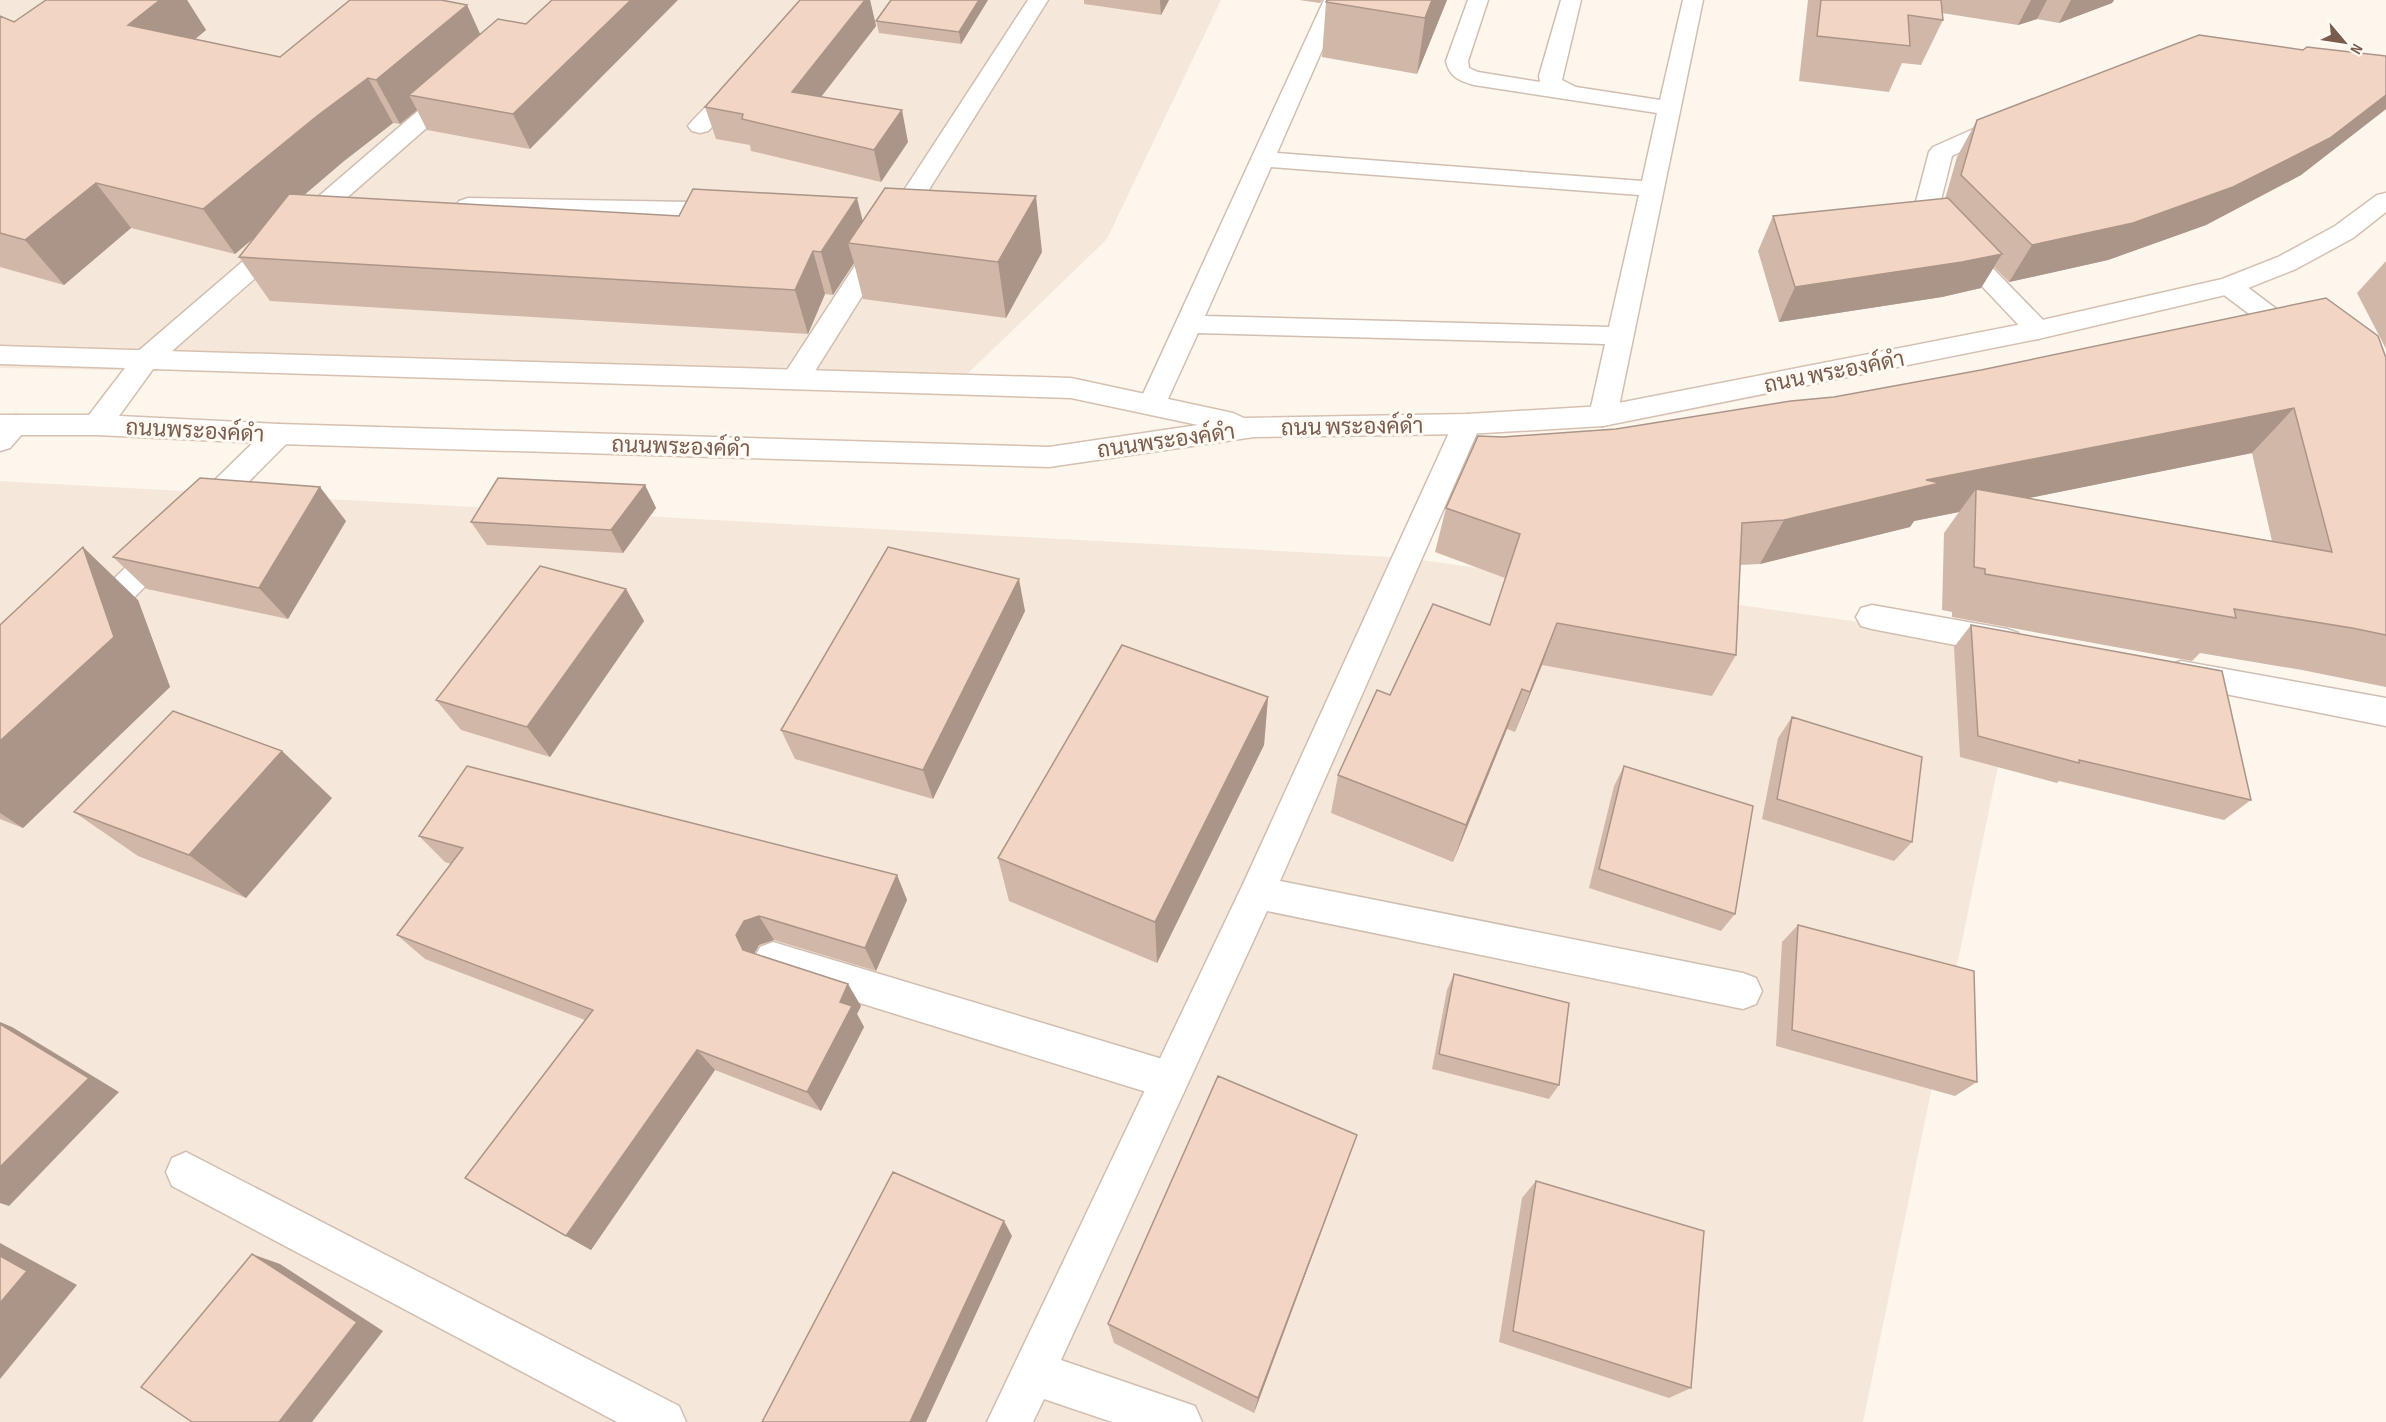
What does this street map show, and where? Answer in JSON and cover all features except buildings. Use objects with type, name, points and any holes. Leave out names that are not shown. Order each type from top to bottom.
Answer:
[{"type":"street","points":[[795,380],[1038,0]]},
{"type":"street","points":[[1152,405],[1334,0]]},
{"type":"street","points":[[1478,0],[1457,60],[1461,74],[1474,78],[1670,108]]},
{"type":"street","points":[[1570,93],[1551,84],[1550,76],[1571,0]]},
{"type":"street","points":[[1604,416],[1693,0]]},
{"type":"street","points":[[700,126],[750,74]]},
{"type":"street","points":[[97,425],[146,359],[471,77]]},
{"type":"street","points":[[2028,111],[1941,152],[1925,213],[2038,330]]},
{"type":"street","points":[[1261,159],[1652,189]]},
{"type":"street","name":"ถนน พระองค์ดำ","points":[[1254,427],[1467,424],[1604,416],[2038,330],[2229,285],[2287,263],[2344,232],[2386,200]]},
{"type":"street","points":[[325,204],[360,204]]},
{"type":"street","points":[[442,206],[689,210]]},
{"type":"street","points":[[2229,285],[2321,355]]},
{"type":"street","points":[[1188,324],[1621,336]]},
{"type":"street","name":"ถนนพระองค์ดำ","points":[[0,355],[1071,388],[1254,427]]},
{"type":"street","points":[[1010,1422],[1257,893],[1467,424]]},
{"type":"street","name":"ถนนพระองค์ดำ","points":[[5,430],[97,425],[279,434],[1049,457],[1254,427]]},
{"type":"street","points":[[76,635],[279,434]]},
{"type":"street","points":[[1872,617],[2034,647]]},
{"type":"street","points":[[2152,669],[2386,712]]},
{"type":"street","points":[[1257,893],[1743,992]]},
{"type":"street","points":[[772,958],[1169,1080]]},
{"type":"street","points":[[186,1172],[663,1422]]},
{"type":"street","points":[[1033,1373],[1179,1422]]},
{"type":"shaded area","points":[[0,0],[1221,0],[1107,239],[956,385],[0,368]]},
{"type":"shaded area","points":[[0,481],[1407,558],[2023,645],[1863,1422],[0,1422]]}]
